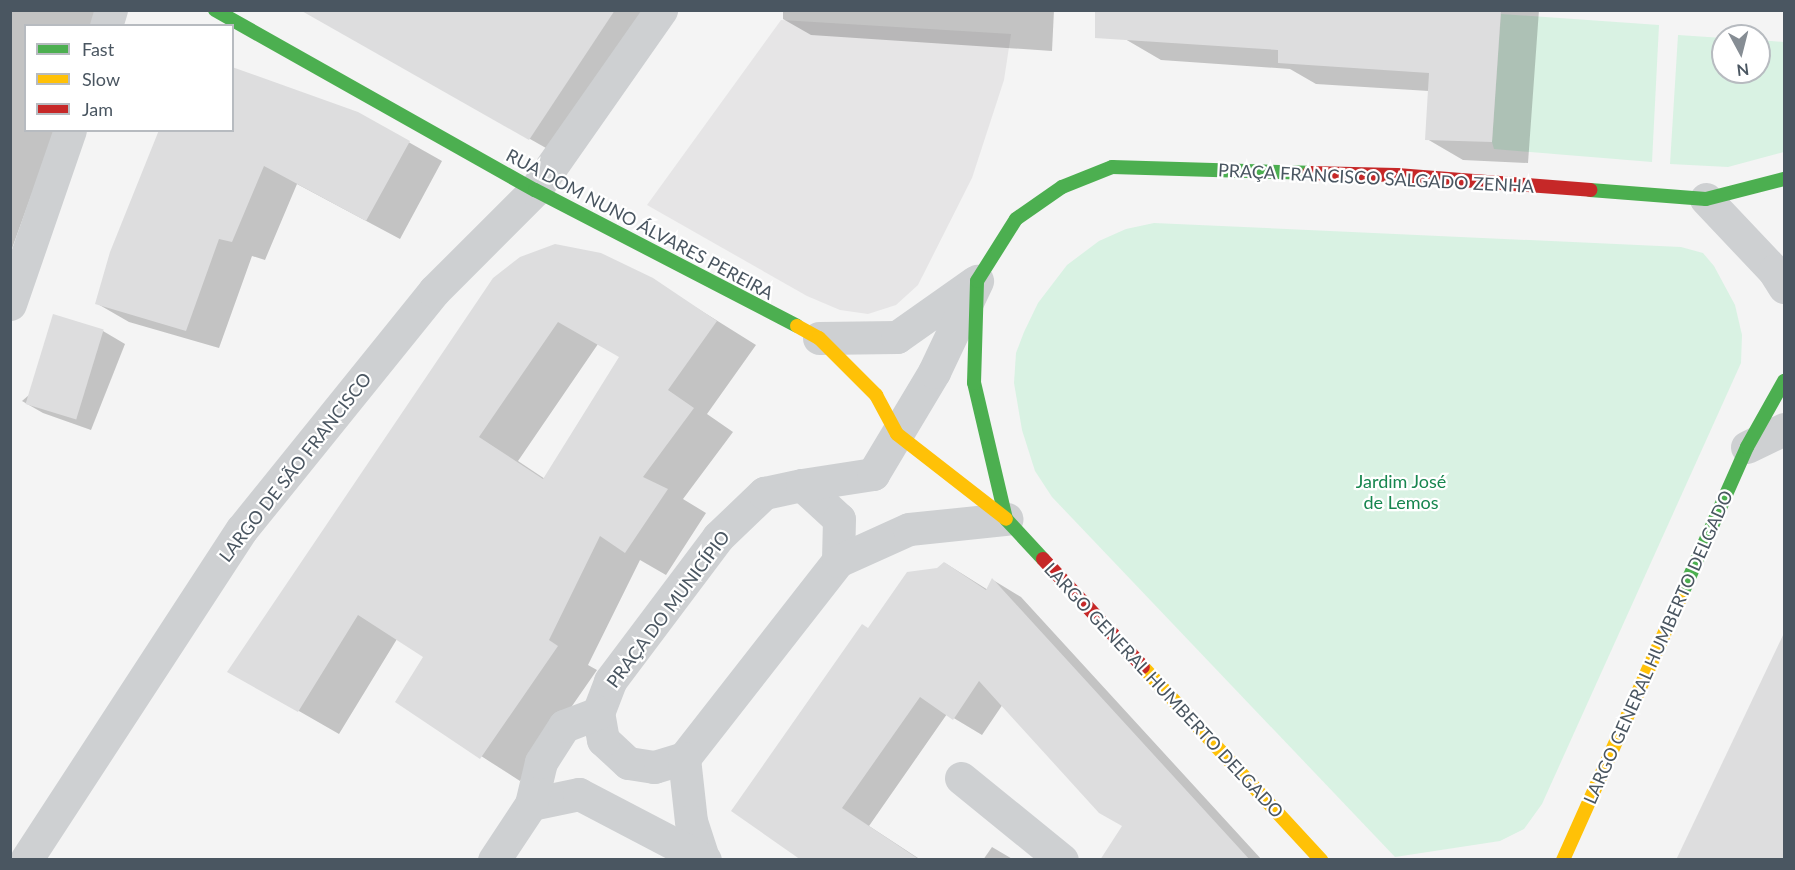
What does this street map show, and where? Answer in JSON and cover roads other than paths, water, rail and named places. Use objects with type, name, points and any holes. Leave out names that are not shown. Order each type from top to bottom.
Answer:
[{"type":"main road","name":"RUA DOM NUNO ÁLVARES PEREIRA","points":[[215,10],[535,190],[819,338],[876,395],[897,434],[1006,519]]},
{"type":"main road","name":"PRAÇA FRANCISCO SALGADO ZENHA","points":[[976,281],[1016,219],[1062,186],[1112,167],[1397,175],[1706,199],[1785,179]]},
{"type":"main road","points":[[976,281],[974,383],[1006,519]]},
{"type":"main road","name":"LARGO GENERAL HUMBERTO DELGADO","points":[[1560,855],[1704,550],[1747,447],[1785,381]]},
{"type":"main road","name":"LARGO GENERAL HUMBERTO DELGADO","points":[[1006,519],[1322,860]]},
{"type":"street","name":"LARGO DE SÃO FRANCISCO","points":[[26,860],[242,529],[434,291],[535,190],[661,10]]},
{"type":"street","points":[[10,304],[69,132]]},
{"type":"street","points":[[1706,199],[1774,271],[1785,287]]},
{"type":"street","name":"PRAÇA FRANCISCO SALGADO ZENHA","points":[[819,338],[897,337],[976,281]]},
{"type":"street","name":"PRAÇA FRANCISCO SALGADO ZENHA","points":[[802,485],[873,474],[934,372],[976,281]]},
{"type":"street","points":[[1747,447],[1785,429]]},
{"type":"street","points":[[802,485],[838,519],[838,561]]},
{"type":"street","name":"PRAÇA DO MUNICÍPIO","points":[[598,712],[610,681],[718,537],[764,493],[802,485]]},
{"type":"street","points":[[494,860],[531,804],[541,762],[564,726],[598,712],[603,740],[628,763],[654,766],[684,758],[838,561],[909,529],[1006,519]]},
{"type":"street","points":[[684,758],[691,821],[704,859]]},
{"type":"street","points":[[961,778],[1062,860]]},
{"type":"street","points":[[531,804],[579,794],[704,859]]},
{"type":"park label","name":"Jardim José de Lemos","points":[[1401,492]]}]
